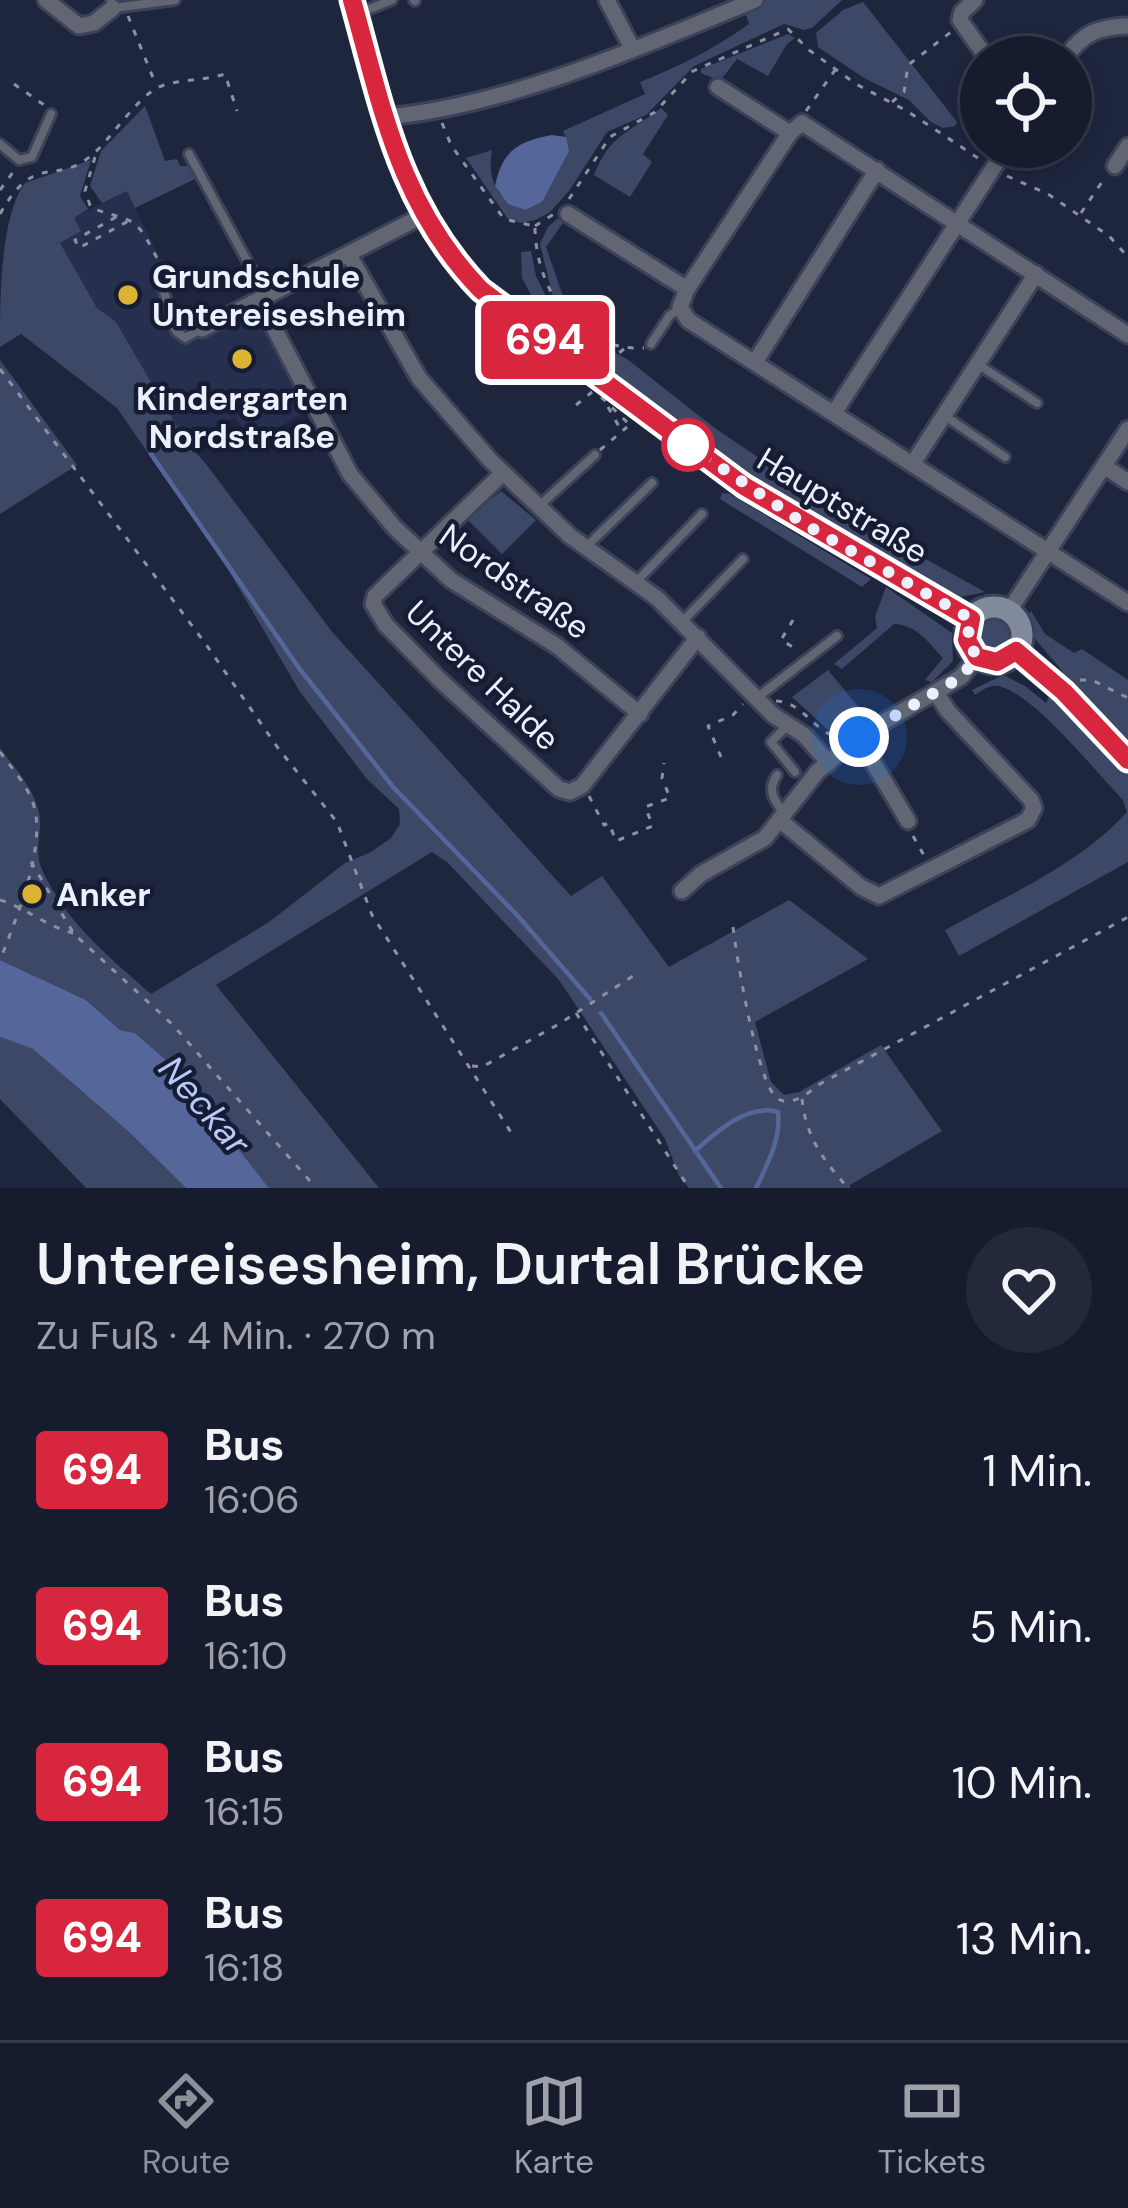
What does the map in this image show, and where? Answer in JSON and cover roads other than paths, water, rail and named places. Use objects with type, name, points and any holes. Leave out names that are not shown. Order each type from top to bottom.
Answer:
[{"type":"main road","name":"Hauptstraße","points":[[354,7],[385,117],[422,216],[454,262],[516,320],[744,486],[971,619]]},
{"type":"main road","points":[[984,609],[1009,611],[1022,633],[1016,651],[997,662],[977,657],[967,640],[971,619],[984,609]]},
{"type":"main road","points":[[1016,651],[1064,692],[1128,760]]},
{"type":"street","points":[[46,0],[79,26],[94,23],[116,6]]},
{"type":"street","points":[[607,0],[632,48]]},
{"type":"street","points":[[971,36],[962,24],[962,12],[975,0]]},
{"type":"street","points":[[385,117],[439,110],[632,48],[750,1]]},
{"type":"street","points":[[1084,36],[1094,30],[1128,26]]},
{"type":"street","points":[[718,87],[877,170],[1128,334]]},
{"type":"street","points":[[796,128],[687,289],[680,310],[688,320],[1128,603]]},
{"type":"street","points":[[1122,171],[1128,146]]},
{"type":"street","points":[[834,413],[994,168]]},
{"type":"street","points":[[755,362],[877,170]]},
{"type":"street","points":[[568,214],[687,289]]},
{"type":"street","points":[[202,328],[422,216]]},
{"type":"street","points":[[349,255],[419,378],[502,473],[682,622],[829,763]]},
{"type":"street","points":[[913,463],[1036,274]]},
{"type":"street","name":"Nordstraße","points":[[263,299],[350,474],[421,552],[480,601],[557,646],[640,714]]},
{"type":"street","points":[[1009,611],[1128,429]]},
{"type":"street","points":[[1104,466],[1128,482]]},
{"type":"street","points":[[421,552],[502,473]]},
{"type":"street","name":"Untere Halde","points":[[421,552],[373,601],[374,609],[501,737],[566,792],[578,788],[698,637]]},
{"type":"street","points":[[682,891],[701,874],[765,838],[818,771],[859,737],[961,677],[977,657]]},
{"type":"street","points":[[784,819],[871,894],[888,895],[1028,820],[1034,808],[1031,800],[936,693]]},
{"type":"street","points":[[859,737],[908,821]]},
{"type":"lane","points":[[116,6],[176,0]]},
{"type":"lane","points":[[354,7],[392,0]]},
{"type":"lane","points":[[0,144],[19,160],[32,157],[51,114]]},
{"type":"lane","points":[[189,154],[263,299]]},
{"type":"lane","points":[[162,267],[159,275],[176,331],[184,338],[202,328]]},
{"type":"lane","points":[[651,344],[670,315],[680,310]]},
{"type":"lane","points":[[978,364],[1037,403]]},
{"type":"lane","points":[[944,416],[1005,458]]},
{"type":"lane","points":[[538,507],[595,455]]},
{"type":"lane","points":[[586,547],[652,483]]},
{"type":"lane","points":[[636,582],[702,514]]},
{"type":"lane","points":[[682,622],[743,560]]},
{"type":"lane","points":[[757,698],[837,636]]},
{"type":"lane","points":[[790,723],[770,742],[795,772]]},
{"type":"lane","points":[[777,775],[772,796],[784,819]]},
{"type":"waterway","points":[[151,454],[299,668],[394,788],[517,915],[590,999]]},
{"type":"waterway","points":[[601,1013],[721,1188]]},
{"type":"waterway","points":[[695,1151],[744,1115],[778,1112],[776,1141],[756,1188]]},
{"type":"place","name":"Grundschule Untereisesheim","points":[[128,295]]},
{"type":"place","name":"Kindergarten Nordstraße","points":[[242,359]]},
{"type":"place","name":"Anker","points":[[32,894]]},
{"type":"water label","name":"Neckar","points":[[205,1105]]}]
